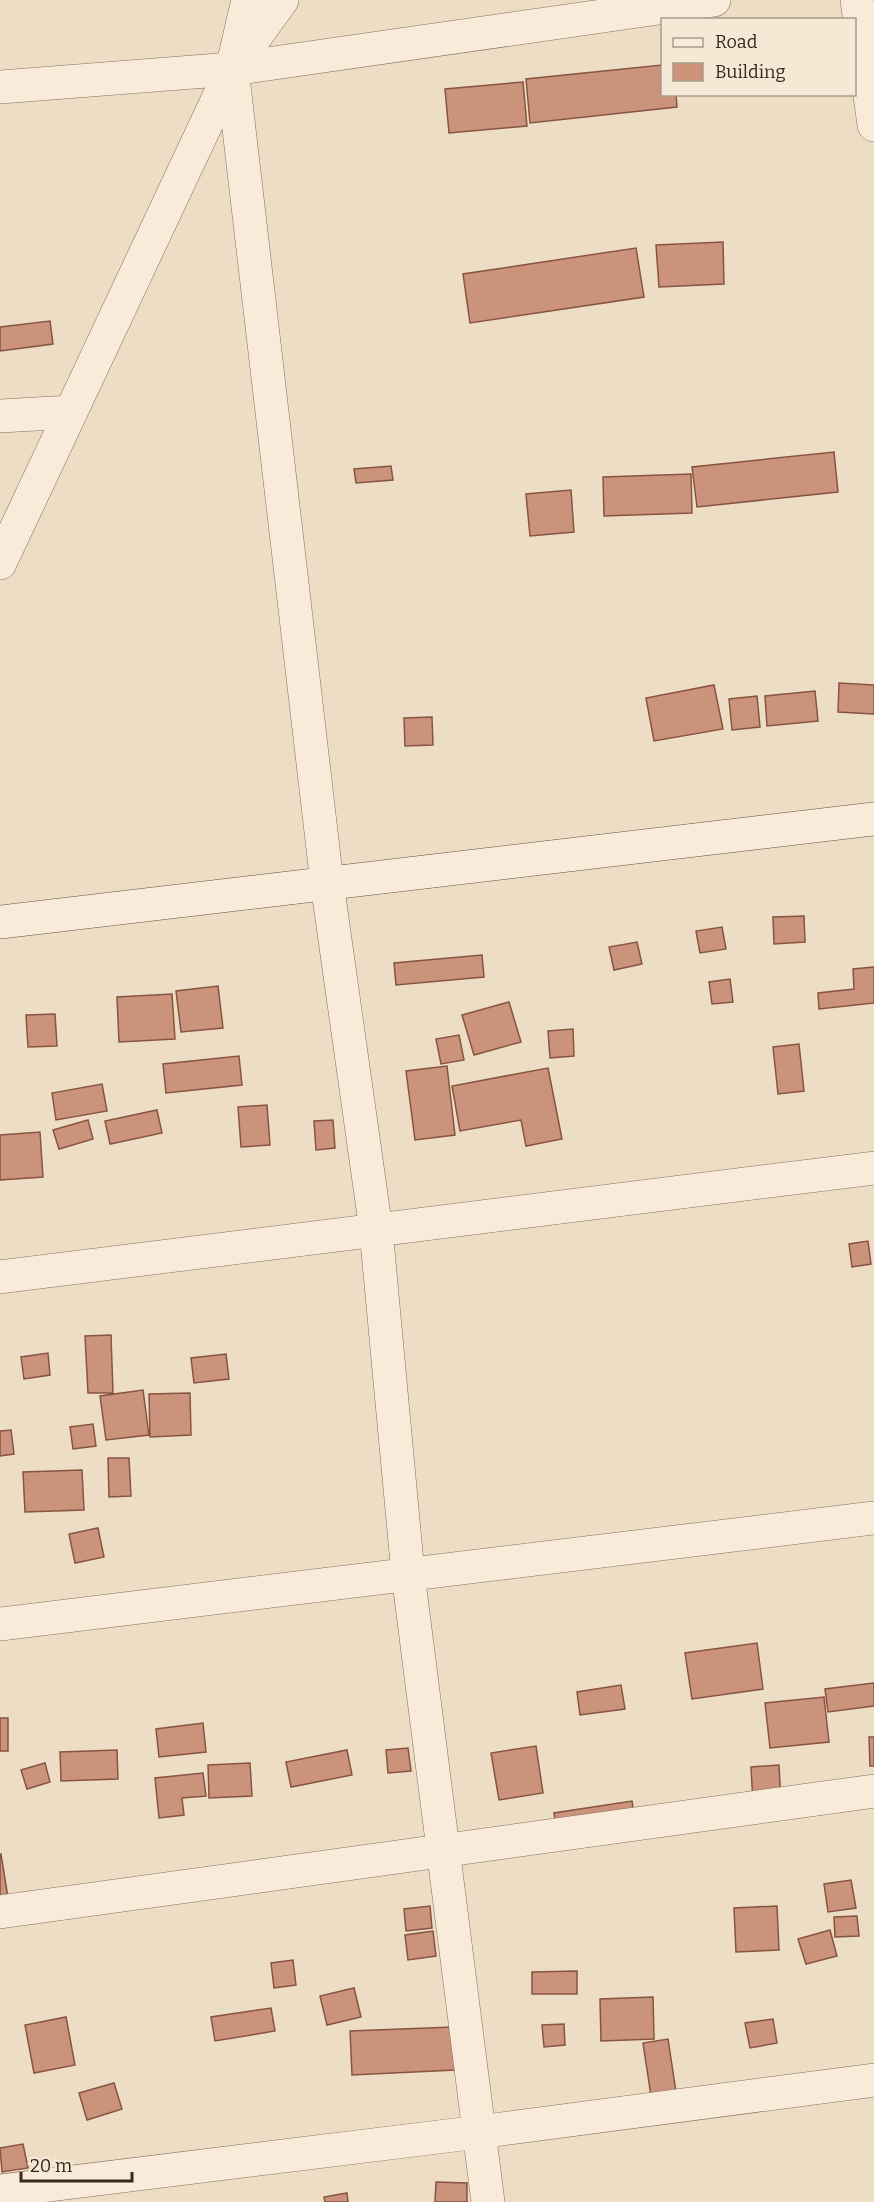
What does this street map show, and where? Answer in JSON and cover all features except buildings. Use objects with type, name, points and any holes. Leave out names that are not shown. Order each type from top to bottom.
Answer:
[{"type":"street","points":[[248,0],[232,69],[327,883],[376,1230],[408,1574],[488,2202]]},
{"type":"street","points":[[0,563],[232,69],[282,0]]},
{"type":"street","points":[[0,87],[232,69],[714,0]]},
{"type":"street","points":[[857,0],[874,125]]},
{"type":"street","points":[[0,416],[71,412]]},
{"type":"street","points":[[0,922],[874,819]]},
{"type":"street","points":[[0,1277],[874,1168]]},
{"type":"street","points":[[0,1624],[874,1518]]},
{"type":"street","points":[[0,1912],[874,1791]]},
{"type":"street","points":[[0,2191],[479,2132],[874,2080]]}]
